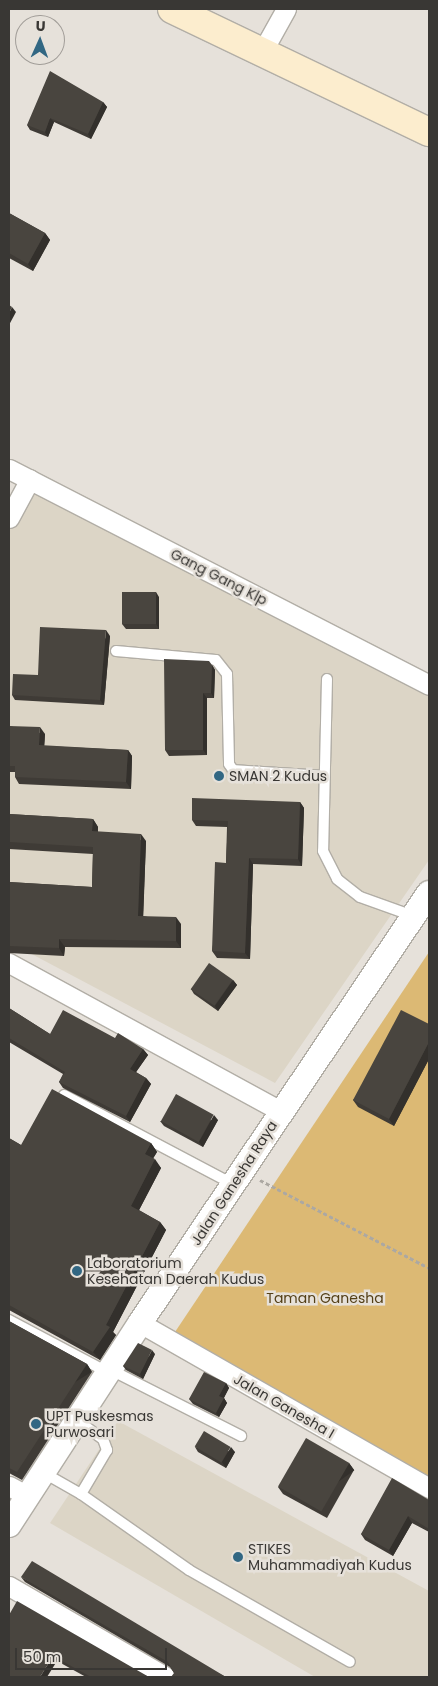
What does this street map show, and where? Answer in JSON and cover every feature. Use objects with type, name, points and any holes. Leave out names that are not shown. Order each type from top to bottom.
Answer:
[{"type":"main road","points":[[172,9],[429,132]]},
{"type":"street","points":[[262,52],[286,9]]},
{"type":"street","name":"Gang Gang Klp","points":[[9,469],[429,685]]},
{"type":"street","points":[[9,518],[30,479]]},
{"type":"street","name":"Jalan Ganesha Raya","points":[[9,1525],[18,1491],[44,1473],[140,1323],[429,893]]},
{"type":"street","points":[[9,964],[281,1111]]},
{"type":"street","name":"Jalan Ganesha I","points":[[140,1323],[429,1488]]},
{"type":"street","points":[[9,1586],[166,1677]]},
{"type":"lane","points":[[116,651],[216,660],[227,674],[227,738],[229,764],[233,770],[324,776]]},
{"type":"lane","points":[[327,679],[324,851],[337,880],[360,897],[413,916]]},
{"type":"lane","points":[[64,1095],[238,1177]]},
{"type":"lane","points":[[9,1320],[241,1436]]},
{"type":"lane","points":[[78,1421],[103,1440],[107,1450],[81,1494]]},
{"type":"lane","points":[[44,1473],[81,1494],[189,1570],[350,1662]]},
{"type":"path","points":[[238,1177],[429,1268]]},
{"type":"shaded area","name":"SMAN 2 Kudus","points":[[30,484],[429,692],[429,860],[275,1083],[9,942],[9,531]]},
{"type":"shaded area","name":"STIKES Muhammadiyah Kudus","points":[[118,1421],[429,1591],[429,1677],[315,1677],[50,1523]]},
{"type":"green space","name":"Taman Ganesha","points":[[429,952],[429,1478],[173,1335]]},
{"type":"building","points":[[50,71],[103,102],[88,134],[50,118],[45,132],[27,125]]},
{"type":"building","points":[[9,213],[45,233],[28,264],[9,253]]},
{"type":"building","points":[[122,592],[156,592],[156,624],[122,624]]},
{"type":"building","points":[[40,627],[106,630],[100,700],[12,695],[13,674],[38,675]]},
{"type":"building","points":[[164,659],[209,661],[212,665],[211,693],[203,693],[203,750],[165,750]]},
{"type":"building","points":[[9,726],[40,727],[39,745],[128,750],[126,782],[15,777],[15,766],[9,766]]},
{"type":"building","points":[[192,798],[300,802],[298,859],[249,858],[245,953],[212,951],[215,862],[226,863],[228,821],[192,820]]},
{"type":"building","points":[[9,814],[93,819],[92,831],[141,834],[138,916],[176,917],[176,941],[59,939],[59,948],[9,946],[9,882],[92,887],[93,847],[9,842]]},
{"type":"building","points":[[209,963],[233,980],[214,1006],[191,989]]},
{"type":"building","points":[[9,1008],[50,1034],[63,1010],[115,1038],[118,1033],[143,1049],[130,1069],[146,1078],[126,1116],[59,1082],[65,1072],[9,1038]]},
{"type":"building","points":[[401,1010],[429,1024],[429,1042],[389,1119],[353,1100]]},
{"type":"building","name":"Laboratorium Kesehatan Daerah Kudus","points":[[52,1089],[151,1143],[145,1154],[155,1159],[131,1206],[160,1222],[106,1325],[110,1327],[93,1352],[9,1305],[9,1138],[21,1145]]},
{"type":"building","points":[[176,1094],[214,1115],[199,1142],[161,1121]]},
{"type":"building","name":"UPT Puskesmas Purwosari","points":[[9,1321],[87,1364],[17,1472],[9,1468]]},
{"type":"building","points":[[138,1343],[152,1350],[140,1374],[123,1366]]},
{"type":"building","points":[[204,1372],[226,1383],[219,1396],[224,1398],[216,1413],[189,1399]]},
{"type":"building","points":[[204,1431],[231,1447],[221,1462],[195,1446]]},
{"type":"building","points":[[306,1438],[349,1463],[321,1511],[278,1486]]},
{"type":"building","points":[[392,1478],[429,1500],[429,1529],[408,1516],[389,1550],[361,1534]]},
{"type":"building","points":[[32,1561],[226,1677],[171,1677],[174,1673],[168,1662],[21,1577]]},
{"type":"building","points":[[17,1601],[149,1677],[91,1677],[53,1656],[40,1677],[9,1677],[9,1615]]},
{"type":"place","name":"SMAN 2 Kudus","points":[[219,776]]},
{"type":"place","name":"Laboratorium Kesehatan Daerah Kudus","points":[[77,1271]]},
{"type":"place","name":"UPT Puskesmas Purwosari","points":[[36,1424]]},
{"type":"place","name":"STIKES Muhammadiyah Kudus","points":[[238,1557]]}]
